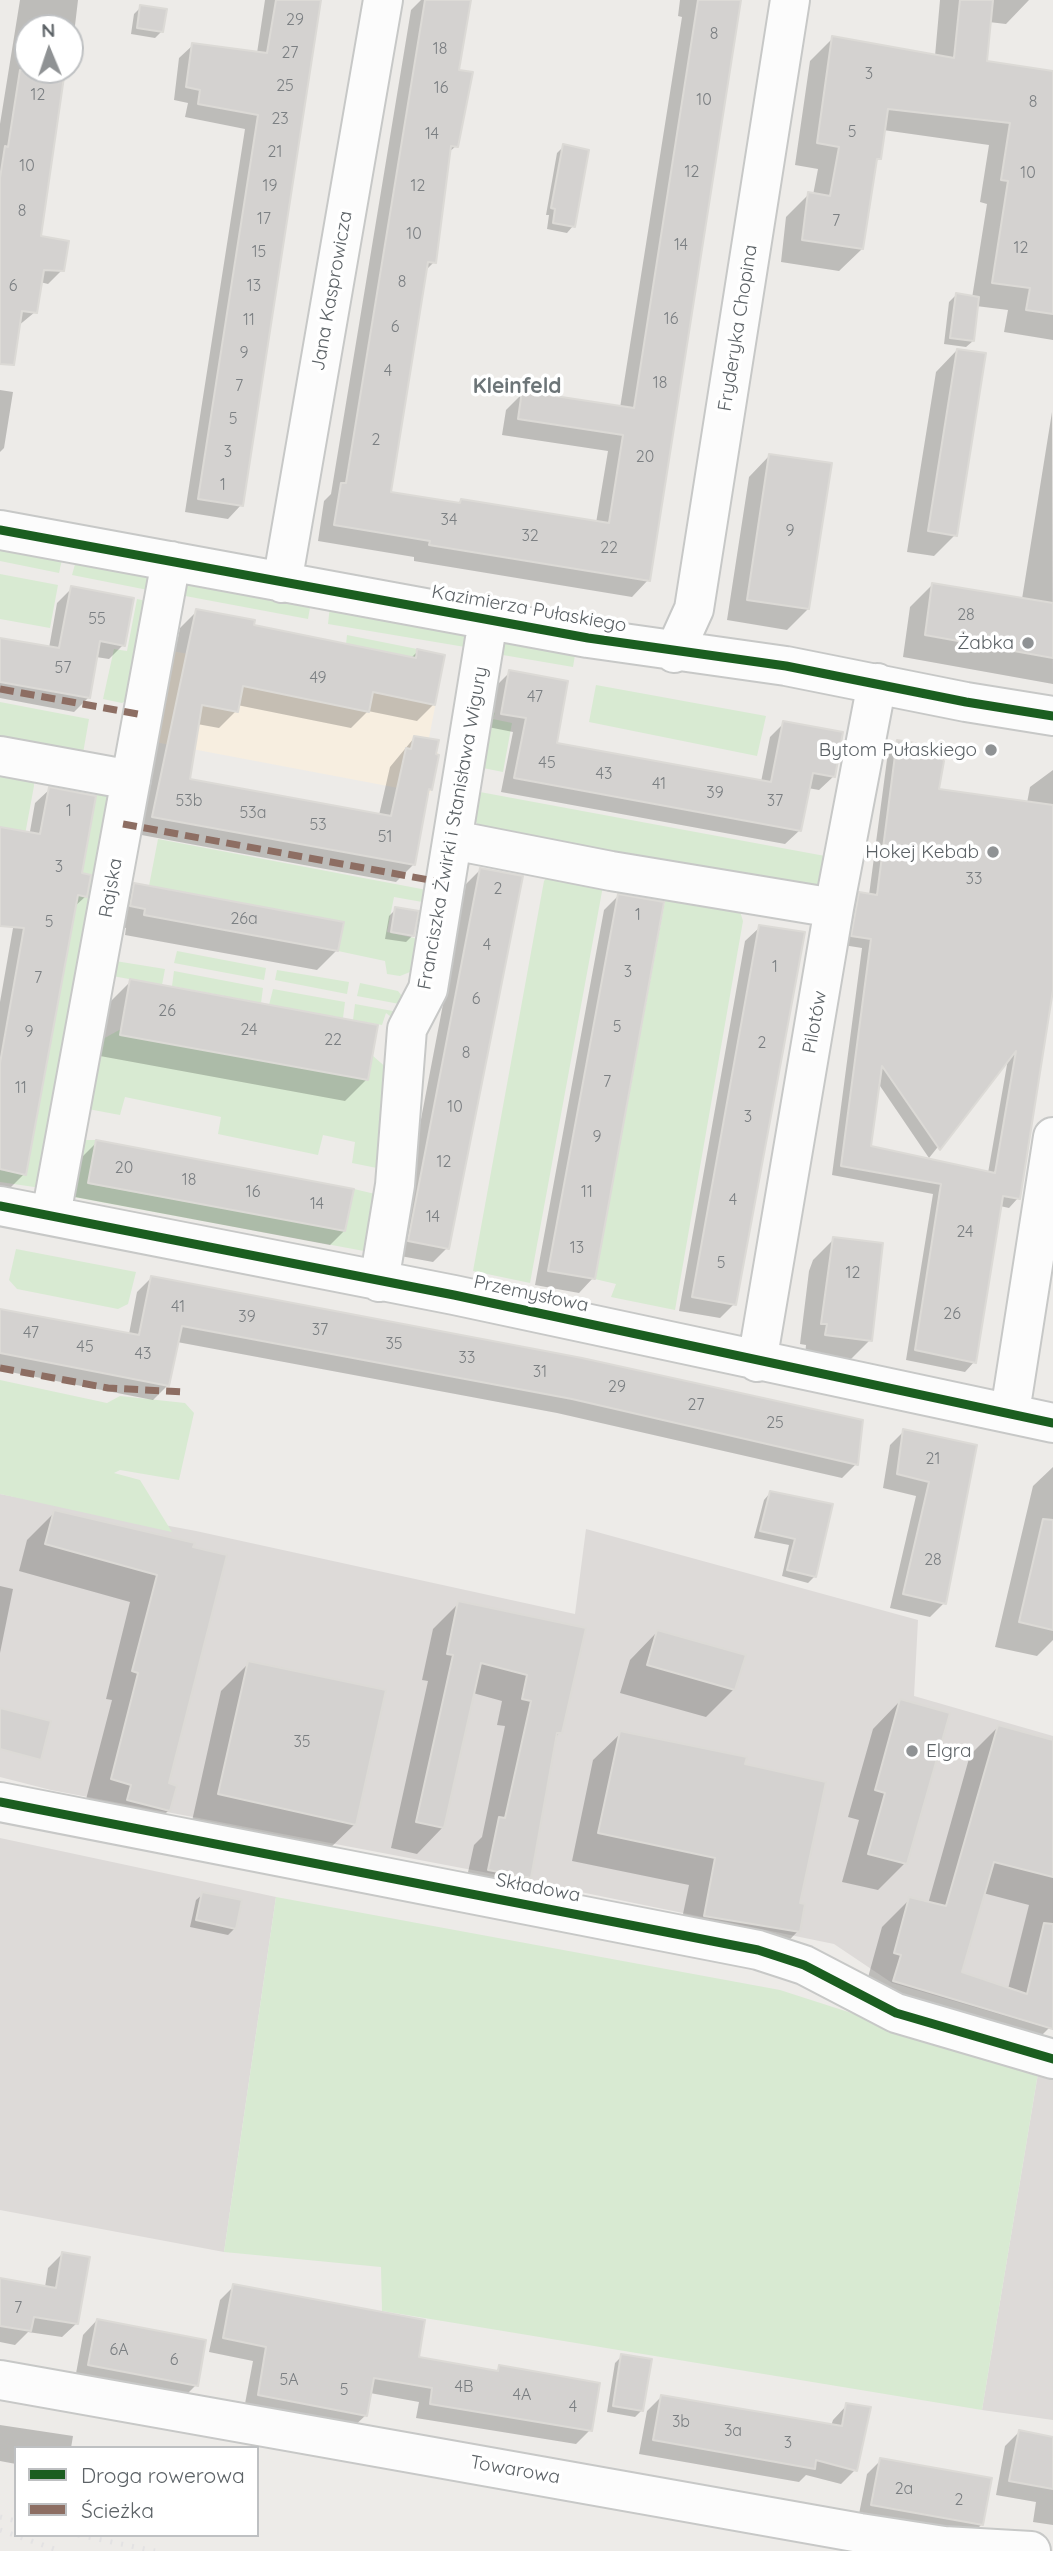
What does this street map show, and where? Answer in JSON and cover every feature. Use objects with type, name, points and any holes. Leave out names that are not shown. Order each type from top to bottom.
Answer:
[{"type":"street","name":"Jana Kasprowicza","points":[[282,583],[383,0]]},
{"type":"street","name":"Fryderyka Chopina","points":[[674,653],[694,610],[790,0]]},
{"type":"street","name":"Kazimierza Pułaskiego","points":[[0,530],[674,653],[786,666],[966,702],[1053,716]]},
{"type":"street","name":"Rajska","points":[[51,1215],[171,561]]},
{"type":"street","name":"Franciszka Żwirki i Stanisława Wigury","points":[[379,1282],[395,1185],[407,1029],[428,989],[488,620]]},
{"type":"street","name":"Pilotów","points":[[757,1362],[834,908],[877,683]]},
{"type":"street","points":[[0,756],[131,780]]},
{"type":"street","points":[[453,840],[611,871],[834,908]]},
{"type":"street","points":[[1010,1412],[1053,1137]]},
{"type":"street","name":"Przemysłowa","points":[[0,1206],[505,1306],[757,1362],[1053,1423]]},
{"type":"street","name":"Składowa","points":[[0,1802],[758,1951],[804,1965],[896,2013],[1053,2059]]},
{"type":"street","name":"Towarowa","points":[[0,2379],[860,2533],[944,2546],[1031,2551]]},
{"type":"shaded area","points":[[196,609],[255,620],[253,628],[412,678],[417,649],[445,655],[429,738],[439,755],[430,794],[155,742],[172,651],[188,654]]},
{"type":"shaded area","points":[[0,1494],[196,1531],[575,1614],[586,1529],[918,1620],[914,1696],[1053,1736],[1053,2030],[892,1983],[834,1944],[488,1873],[51,1790],[0,1777]]},
{"type":"shaded area","points":[[0,1838],[276,1897],[224,2252],[0,2210]]},
{"type":"shaded area","points":[[1038,2073],[1053,2077],[1053,2420],[982,2410]]},
{"type":"green space","points":[[0,543],[63,555],[59,573],[0,561]]},
{"type":"green space","points":[[77,557],[153,577],[153,591],[72,575]]},
{"type":"green space","points":[[0,574],[58,585],[50,628],[0,619]]},
{"type":"green space","points":[[190,580],[311,602],[308,619],[180,595],[183,585]]},
{"type":"green space","points":[[137,599],[151,602],[133,697],[122,703],[103,699],[114,649],[127,651]]},
{"type":"green space","points":[[330,606],[467,629],[477,649],[328,624]]},
{"type":"green space","points":[[347,635],[417,649],[412,678],[346,644]]},
{"type":"green space","points":[[500,636],[576,649],[573,667],[497,654]]},
{"type":"green space","points":[[596,685],[766,716],[757,756],[589,722]]},
{"type":"green space","points":[[0,702],[89,719],[82,759],[0,744]]},
{"type":"green space","points":[[489,711],[495,713],[493,719],[512,723],[503,772],[483,768]]},
{"type":"green space","points":[[0,765],[33,772],[34,786],[24,840],[0,827]]},
{"type":"green space","points":[[97,788],[113,792],[41,1188],[0,1182],[0,1170],[26,1175]]},
{"type":"green space","points":[[480,792],[825,856],[819,888],[481,830],[475,820]]},
{"type":"green space","points":[[158,839],[432,891],[428,903],[394,897],[387,932],[423,940],[415,970],[400,976],[387,974],[385,961],[338,951],[343,922],[149,886]]},
{"type":"green space","points":[[552,870],[603,886],[530,1283],[473,1271],[544,881]]},
{"type":"green space","points":[[667,890],[738,905],[743,921],[675,1310],[611,1297],[616,1284],[595,1279]]},
{"type":"green space","points":[[177,951],[266,968],[264,980],[174,963]]},
{"type":"green space","points":[[109,960],[165,969],[162,985],[107,975]]},
{"type":"green space","points":[[277,970],[349,982],[347,994],[275,980]]},
{"type":"green space","points":[[174,971],[263,988],[261,1003],[172,986]]},
{"type":"green space","points":[[360,983],[398,991],[410,1006],[357,996]]},
{"type":"green space","points":[[273,989],[345,1002],[343,1018],[269,1005]]},
{"type":"green space","points":[[355,1004],[409,1014],[407,1029],[386,1013],[382,1025],[353,1020]]},
{"type":"green space","points":[[121,1029],[121,1035],[367,1080],[372,1055],[398,1078],[382,1169],[352,1163],[355,1142],[323,1135],[318,1155],[218,1134],[221,1117],[125,1097],[120,1115],[88,1109],[101,1040]]},
{"type":"green space","points":[[85,1140],[96,1140],[89,1184],[345,1231],[354,1189],[375,1194],[369,1246],[364,1251],[68,1196],[76,1145]]},
{"type":"green space","points":[[16,1249],[136,1272],[128,1304],[118,1309],[17,1289],[9,1280]]},
{"type":"green space","points":[[0,1380],[107,1403],[120,1396],[185,1403],[194,1413],[179,1480],[120,1470],[114,1473],[140,1480],[172,1532],[0,1494]]},
{"type":"green space","points":[[276,1897],[780,1990],[1038,2073],[982,2410],[382,2311],[381,2267],[224,2252]]},
{"type":"building","points":[[276,0],[321,0],[243,506],[198,499],[258,115],[198,104],[200,90],[186,87],[192,43],[267,53]]},
{"type":"building","points":[[425,0],[471,0],[459,70],[473,72],[458,147],[451,146],[436,263],[428,262],[391,492],[460,503],[461,499],[609,523],[623,435],[518,419],[522,391],[634,408],[698,0],[741,0],[650,581],[429,545],[430,541],[334,525],[341,483],[346,483]]},
{"type":"building","points":[[960,0],[993,0],[987,61],[1053,71],[1053,314],[1026,310],[1030,288],[992,283],[1008,181],[1001,180],[1010,123],[888,109],[863,249],[802,240],[808,192],[830,196],[839,147],[817,143],[832,36],[954,58]]},
{"type":"building","points":[[140,5],[167,9],[163,32],[137,28]]},
{"type":"building","points":[[18,84],[63,84],[41,236],[69,241],[64,271],[44,270],[37,313],[22,311],[14,365],[0,364],[0,178],[5,146],[8,147]]},
{"type":"building","points":[[563,144],[589,150],[575,227],[553,223],[555,209],[551,208]]},
{"type":"building","points":[[956,293],[979,297],[974,341],[950,338]]},
{"type":"building","points":[[957,349],[986,353],[957,536],[928,531]]},
{"type":"building","points":[[769,454],[832,463],[809,609],[747,600]]},
{"type":"building","points":[[932,583],[1053,603],[1053,658],[925,635]]},
{"type":"building","points":[[71,586],[134,598],[125,646],[100,641],[90,698],[0,682],[0,638],[59,648]]},
{"type":"building","points":[[196,609],[255,620],[254,625],[416,658],[417,649],[445,655],[435,705],[373,692],[369,712],[243,686],[238,712],[202,705],[190,779],[391,816],[406,748],[411,749],[414,736],[439,740],[436,754],[439,755],[432,790],[429,789],[415,865],[152,817]]},
{"type":"building","points":[[509,670],[568,681],[557,743],[771,782],[783,721],[843,732],[835,777],[813,773],[801,831],[514,778],[526,718],[501,714]]},
{"type":"building","points":[[897,740],[932,746],[944,761],[939,789],[1053,805],[1053,990],[1020,1199],[1003,1196],[976,1363],[915,1350],[941,1184],[841,1166],[871,939],[851,936],[859,892],[877,895]],"holes":[[[1016,1051],[995,1173],[871,1146],[882,1066],[940,1150]]]},
{"type":"building","points":[[49,787],[96,796],[82,873],[91,875],[87,897],[78,895],[26,1175],[0,1169],[0,1063],[24,928],[0,926],[0,827],[40,834]]},
{"type":"building","points":[[480,868],[523,876],[449,1249],[408,1241]]},
{"type":"building","points":[[134,883],[344,922],[338,951],[144,915],[145,909],[130,906]]},
{"type":"building","points":[[618,894],[664,902],[595,1279],[548,1271]]},
{"type":"building","points":[[395,907],[419,911],[414,936],[391,932]]},
{"type":"building","points":[[759,925],[805,932],[736,1305],[692,1297]]},
{"type":"building","points":[[130,979],[378,1025],[368,1080],[120,1035]]},
{"type":"building","points":[[96,1140],[354,1189],[345,1231],[88,1183]]},
{"type":"building","points":[[833,1237],[883,1243],[872,1341],[825,1335],[827,1324],[821,1324]]},
{"type":"building","points":[[151,1276],[582,1358],[863,1420],[858,1465],[572,1399],[182,1326],[169,1386],[0,1353],[0,1309],[139,1335]]},
{"type":"building","points":[[903,1429],[977,1445],[946,1604],[903,1594],[929,1482],[897,1474]]},
{"type":"building","points":[[770,1491],[833,1504],[816,1577],[787,1570],[795,1539],[760,1531]]},
{"type":"building","points":[[54,1510],[195,1543],[193,1547],[227,1555],[169,1783],[177,1786],[170,1811],[127,1800],[131,1785],[111,1779],[138,1673],[132,1671],[157,1575],[45,1544]]},
{"type":"building","points":[[1043,1519],[1053,1520],[1053,1630],[1019,1622]]},
{"type":"building","points":[[458,1601],[586,1628],[562,1733],[557,1733],[531,1878],[488,1870],[499,1817],[505,1818],[531,1701],[522,1699],[527,1675],[481,1663],[444,1828],[416,1822],[453,1655],[447,1654]]},
{"type":"building","points":[[657,1630],[746,1655],[735,1690],[647,1665]]},
{"type":"building","points":[[248,1661],[386,1690],[356,1825],[218,1794]]},
{"type":"building","name":"Elgra","points":[[900,1699],[950,1713],[907,1864],[868,1854],[885,1793],[875,1790]]},
{"type":"building","points":[[0,1708],[51,1721],[41,1760],[0,1749]]},
{"type":"building","points":[[998,1725],[1053,1740],[1053,1877],[994,1862],[962,1972],[1027,1994],[1044,1923],[1053,1924],[1053,2029],[893,1981],[901,1955],[894,1953],[909,1897],[946,1906]]},
{"type":"building","points":[[620,1731],[747,1757],[745,1764],[826,1782],[800,1903],[805,1904],[800,1932],[704,1916],[715,1858],[598,1833]]},
{"type":"building","points":[[202,1892],[242,1900],[236,1929],[196,1920]]},
{"type":"building","points":[[62,2252],[90,2257],[78,2324],[34,2317],[31,2331],[0,2326],[0,2278],[56,2288]]},
{"type":"building","points":[[233,2284],[425,2320],[419,2357],[498,2371],[499,2365],[600,2383],[592,2431],[430,2404],[432,2388],[374,2378],[367,2416],[258,2395],[266,2347],[223,2338]]},
{"type":"building","points":[[97,2319],[206,2340],[198,2386],[88,2365]]},
{"type":"building","points":[[621,2354],[652,2359],[643,2411],[613,2406]]},
{"type":"building","points":[[661,2395],[842,2426],[846,2403],[871,2407],[857,2471],[816,2460],[815,2469],[653,2440]]},
{"type":"building","points":[[1019,2430],[1053,2437],[1053,2489],[1009,2481]]},
{"type":"building","points":[[880,2458],[992,2478],[983,2525],[871,2505]]},
{"type":"railway","points":[[0,2517],[14,2520]]},
{"type":"railway","points":[[0,2530],[14,2535]]},
{"type":"railway","points":[[20,2537],[60,2551]]},
{"type":"railway","points":[[88,2537],[155,2551]]},
{"type":"marked path","points":[[0,689],[143,715]]},
{"type":"marked path","points":[[123,824],[446,883]]},
{"type":"marked path","points":[[0,1368],[108,1388],[183,1392]]},
{"type":"cycle path","points":[[0,530],[588,638],[786,666],[966,702],[1053,716]]},
{"type":"cycle path","points":[[0,1206],[454,1295],[1053,1423]]},
{"type":"cycle path","points":[[0,1802],[758,1950],[804,1965],[896,2013],[1053,2059]]},
{"type":"place","name":"Żabka","points":[[1028,643]]},
{"type":"place","name":"Bytom Pułaskiego","points":[[991,750]]},
{"type":"place","name":"Hokej Kebab","points":[[993,852]]},
{"type":"place","name":"Elgra","points":[[912,1751]]},
{"type":"district","name":"Kleinfeld","points":[[517,387]]}]
